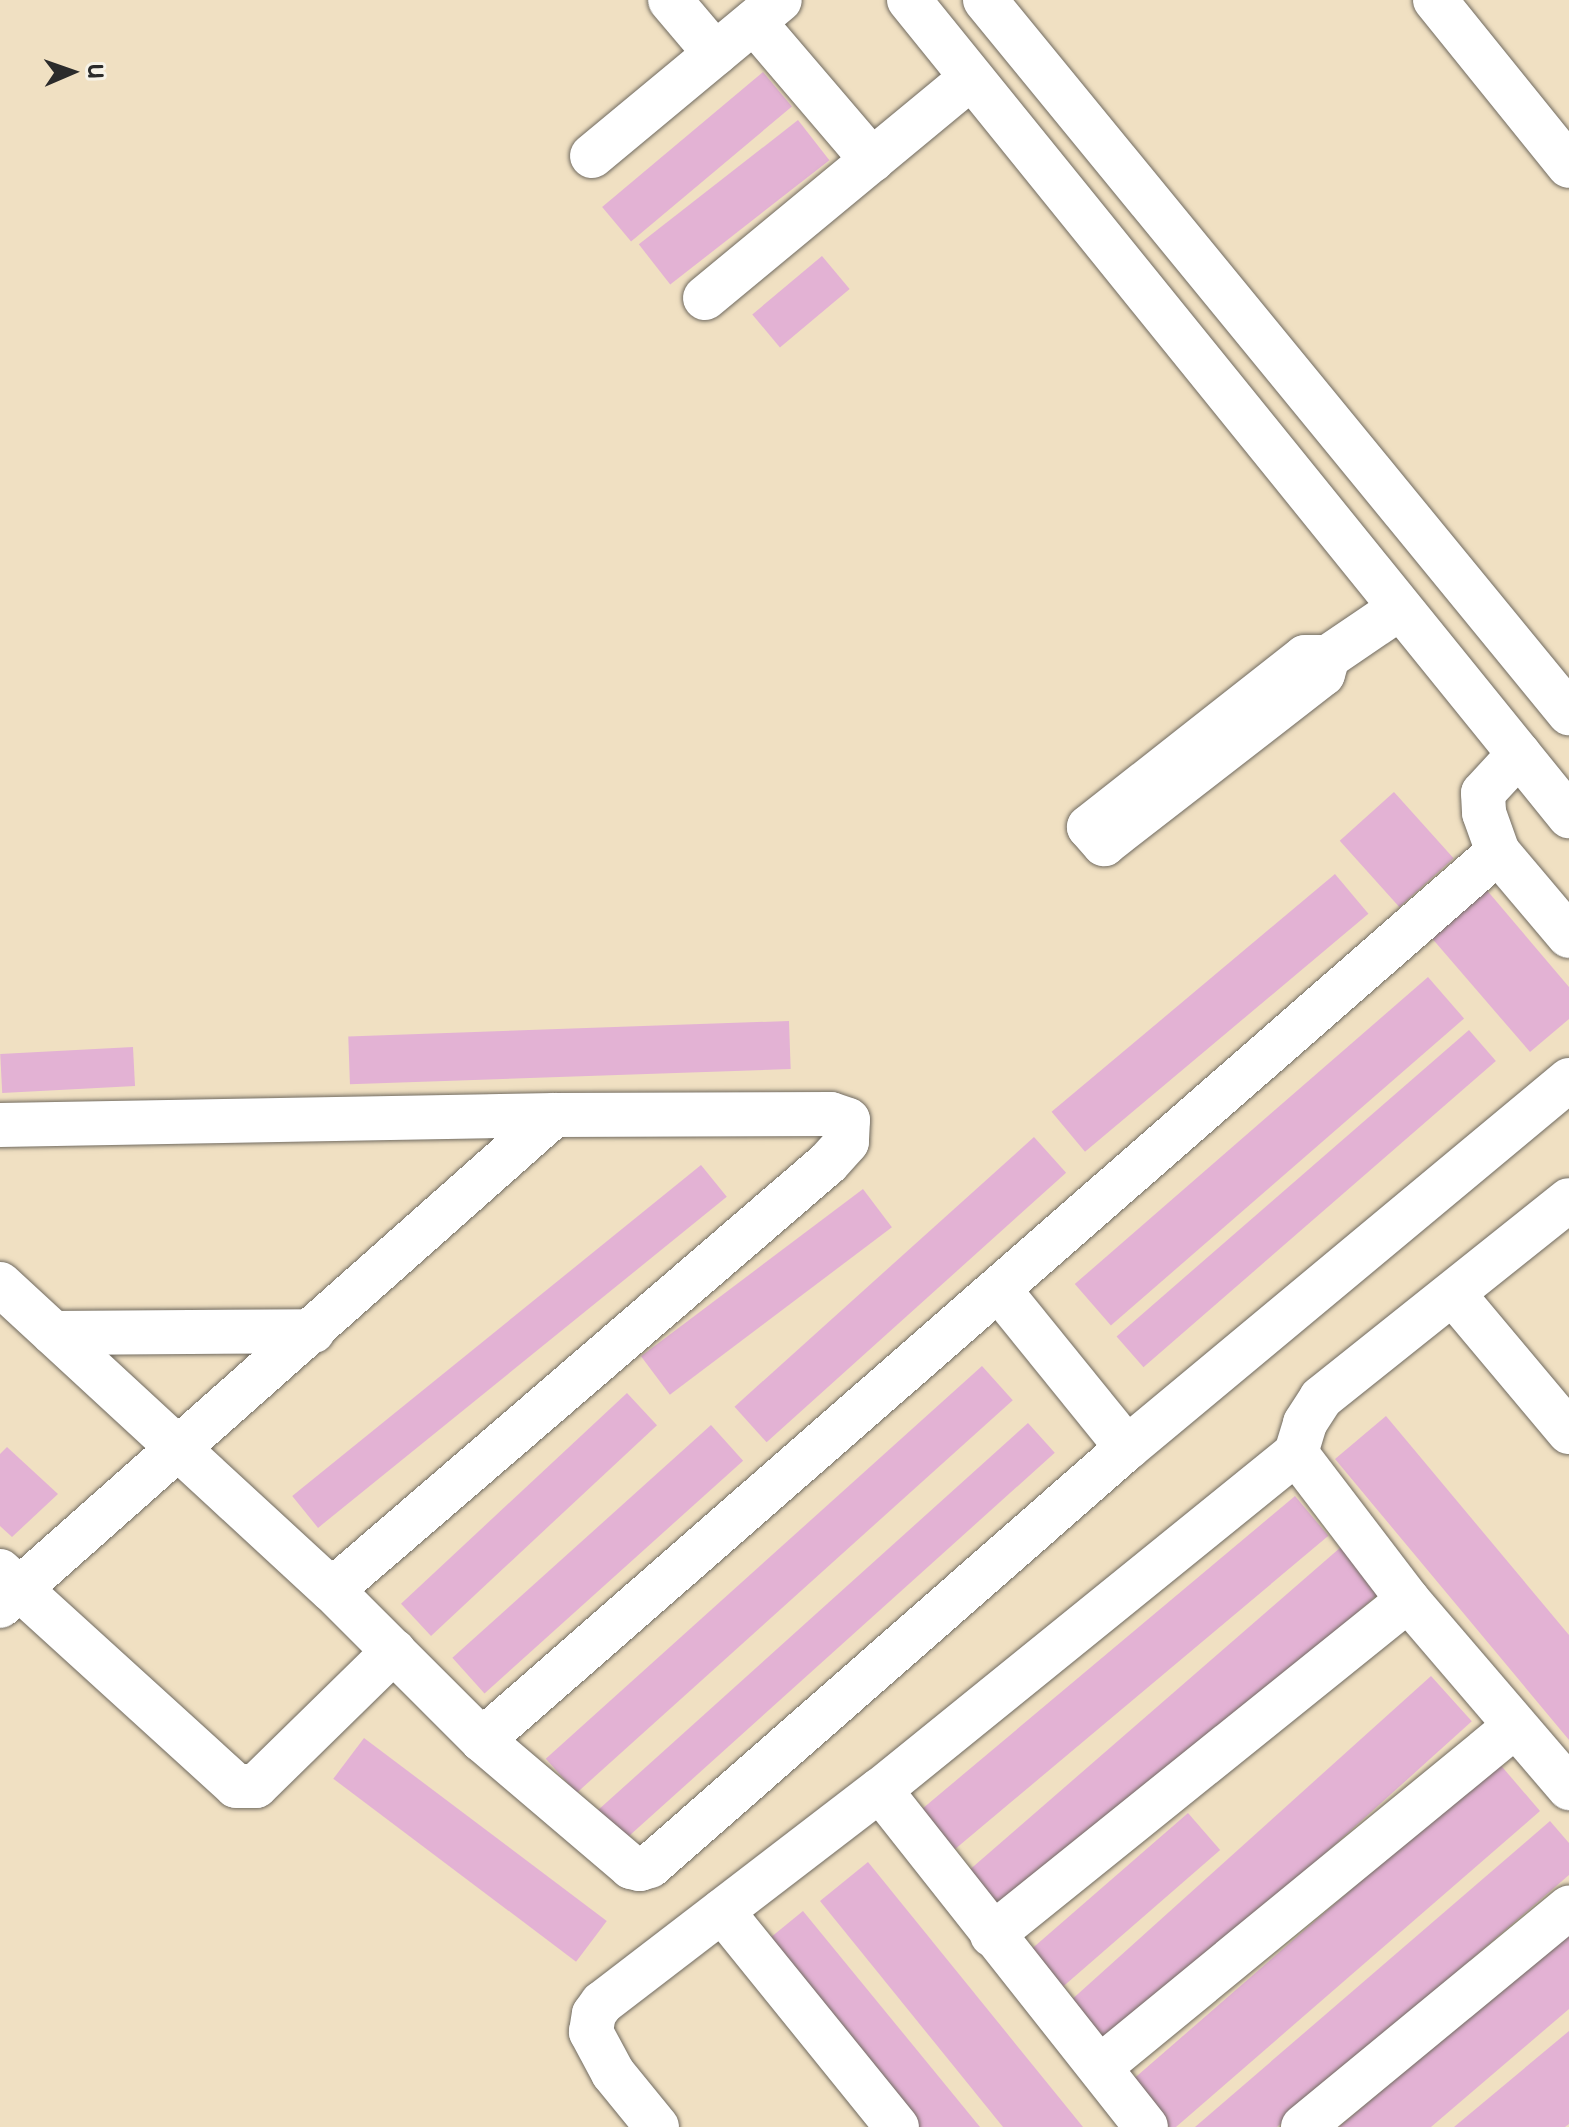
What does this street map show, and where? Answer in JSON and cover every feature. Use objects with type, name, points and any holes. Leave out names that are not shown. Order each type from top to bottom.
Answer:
[{"type":"street","points":[[670,0],[715,53]]},
{"type":"street","points":[[909,0],[1569,816]]},
{"type":"street","points":[[985,0],[1569,713]]},
{"type":"street","points":[[1435,0],[1569,166]]},
{"type":"street","points":[[592,156],[767,11],[872,160]]},
{"type":"street","points":[[705,298],[971,78]]},
{"type":"street","points":[[1328,657],[1323,674],[1104,844],[1089,827],[1305,657],[1328,657],[1400,608]]},
{"type":"street","points":[[1519,754],[1483,793],[1484,813],[1498,852],[1569,936]]},
{"type":"street","points":[[482,1740],[1000,1291],[1498,852]]},
{"type":"street","points":[[0,1284],[332,1590],[482,1740],[631,1867],[650,1866],[1127,1448],[1569,1080]]},
{"type":"street","points":[[0,1125],[554,1115],[831,1114],[848,1120],[850,1129],[844,1148],[828,1163],[332,1590]]},
{"type":"street","points":[[394,1651],[256,1786],[236,1786],[7,1588],[181,1448],[554,1115]]},
{"type":"street","points":[[657,2127],[613,2073],[591,2032],[591,2023],[602,2003],[880,1790],[1296,1453],[1305,1423],[1321,1398],[1454,1295],[1569,1200]]},
{"type":"street","points":[[1000,1291],[1127,1448]]},
{"type":"street","points":[[1454,1295],[1569,1432]]},
{"type":"street","points":[[53,1333],[313,1331]]},
{"type":"street","points":[[1296,1453],[1408,1600],[1569,1788]]},
{"type":"street","points":[[992,1935],[1408,1600]]},
{"type":"street","points":[[1100,2067],[1514,1727]]},
{"type":"street","points":[[880,1790],[1146,2127]]},
{"type":"street","points":[[1303,2127],[1569,1908]]},
{"type":"street","points":[[722,1911],[897,2127]]},
{"type":"building","points":[[763,72],[792,106],[631,241],[602,207]]},
{"type":"building","points":[[798,120],[829,160],[670,285],[639,244]]},
{"type":"building","points":[[822,256],[850,289],[780,347],[752,314]]},
{"type":"building","points":[[1394,792],[1454,858],[1399,907],[1340,841]]},
{"type":"building","points":[[1335,874],[1368,914],[1085,1152],[1052,1112]]},
{"type":"building","points":[[1485,888],[1569,987],[1569,1019],[1530,1052],[1430,936]]},
{"type":"building","points":[[1428,977],[1464,1019],[1111,1326],[1075,1284]]},
{"type":"building","points":[[789,1021],[791,1069],[350,1084],[348,1036]]},
{"type":"building","points":[[1469,1030],[1496,1061],[1143,1367],[1117,1336]]},
{"type":"building","points":[[133,1047],[135,1086],[2,1093],[0,1054]]},
{"type":"building","points":[[1034,1137],[1066,1173],[767,1442],[735,1407]]},
{"type":"building","points":[[701,1165],[727,1197],[318,1528],[292,1496]]},
{"type":"building","points":[[863,1189],[892,1227],[670,1395],[641,1356]]},
{"type":"building","points":[[982,1366],[1013,1400],[577,1793],[546,1759]]},
{"type":"building","points":[[627,1393],[657,1425],[431,1636],[401,1604]]},
{"type":"building","points":[[1386,1416],[1569,1635],[1569,1740],[1335,1459]]},
{"type":"building","points":[[1028,1423],[1055,1453],[624,1841],[597,1811]]},
{"type":"building","points":[[711,1425],[743,1461],[485,1694],[452,1658]]},
{"type":"building","points":[[7,1447],[58,1494],[12,1537],[0,1526],[0,1454]]},
{"type":"building","points":[[1295,1496],[1328,1536],[949,1854],[916,1814]]},
{"type":"building","points":[[1341,1547],[1380,1592],[995,1927],[956,1882]]},
{"type":"building","points":[[1431,1676],[1472,1721],[1103,2053],[1062,2008]]},
{"type":"building","points":[[364,1738],[607,1921],[576,1962],[333,1779]]},
{"type":"building","points":[[1498,1762],[1540,1811],[1176,2127],[1169,2127],[1130,2082]]},
{"type":"building","points":[[1188,1813],[1220,1850],[1053,1995],[1021,1958]]},
{"type":"building","points":[[1550,1821],[1569,1843],[1569,1875],[1277,2127],[1195,2127]]},
{"type":"building","points":[[868,1862],[1083,2127],[1003,2127],[820,1901]]},
{"type":"building","points":[[803,1911],[980,2127],[906,2127],[759,1947]]},
{"type":"building","points":[[1569,1931],[1569,2009],[1431,2127],[1339,2127]]},
{"type":"building","points":[[1569,2031],[1569,2124],[1565,2127],[1454,2127]]}]
